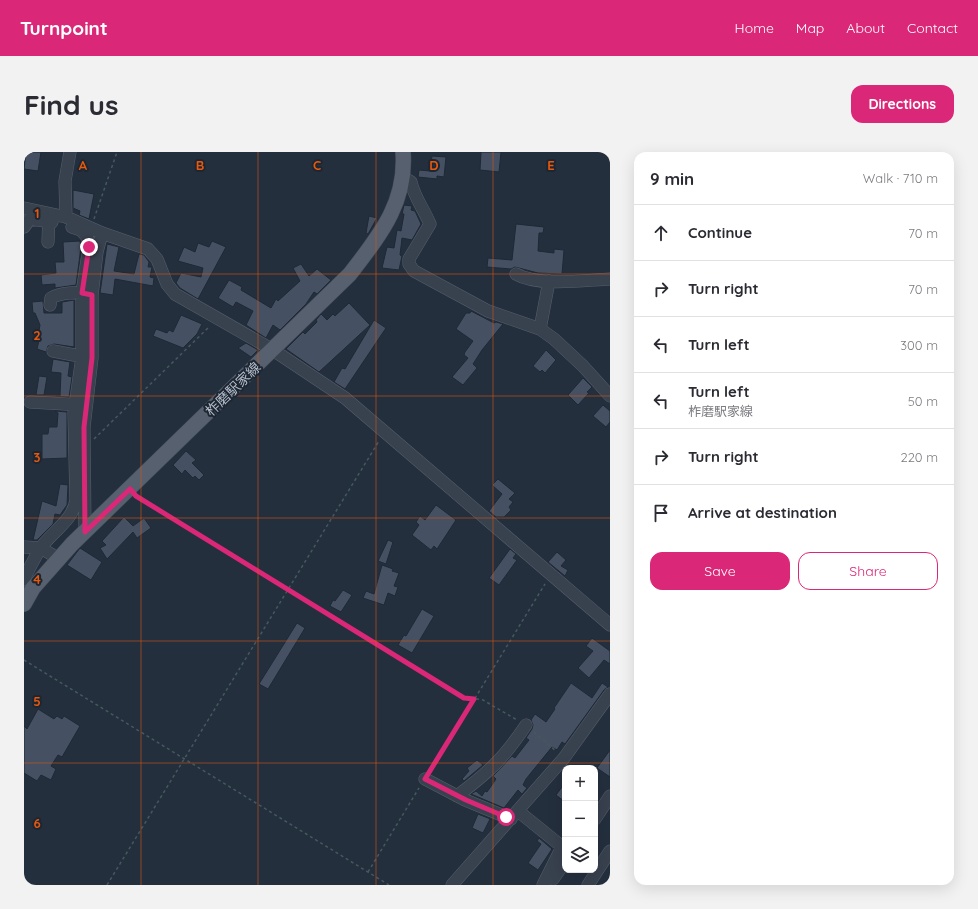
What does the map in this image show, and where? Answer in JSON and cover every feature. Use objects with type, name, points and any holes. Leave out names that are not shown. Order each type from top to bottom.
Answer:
[{"type":"main road","name":"柞磨駅家線","points":[[24,604],[55,556],[85,532],[130,489],[350,274],[375,242],[399,199],[403,177],[403,152]]},
{"type":"street","points":[[66,217],[65,181],[70,152]]},
{"type":"street","points":[[403,177],[411,182],[414,194],[425,211],[430,224],[409,259],[409,264],[414,271],[488,311],[540,329],[554,339],[577,361],[610,396]]},
{"type":"street","points":[[24,208],[81,230],[87,237],[89,247],[87,357],[81,404],[75,507],[40,548],[24,580]]},
{"type":"street","points":[[24,227],[30,219],[66,217],[97,231],[148,249],[157,259],[167,284],[175,294],[273,350],[345,398],[384,433],[610,625]]},
{"type":"street","points":[[48,218],[48,242]]},
{"type":"street","points":[[87,294],[97,252],[97,231]]},
{"type":"street","points":[[516,274],[523,278],[549,281],[610,279]]},
{"type":"street","points":[[540,329],[549,281]]},
{"type":"street","points":[[50,305],[51,298],[55,296],[87,294]]},
{"type":"street","points":[[53,351],[87,357]]},
{"type":"street","points":[[30,402],[81,404]]},
{"type":"street","points":[[81,404],[84,444],[85,532]]},
{"type":"street","points":[[24,547],[40,548],[55,556]]},
{"type":"street","points":[[452,885],[564,758],[610,694]]},
{"type":"street","points":[[457,796],[489,772],[510,749],[526,725]]},
{"type":"street","points":[[425,779],[457,796],[514,815],[560,844],[560,851],[543,885]]},
{"type":"street","points":[[598,814],[610,796]]},
{"type":"street","points":[[588,885],[610,851]]},
{"type":"street","points":[[548,885],[562,866]]},
{"type":"path","points":[[97,231],[117,152]]},
{"type":"path","points":[[84,444],[90,443],[217,319]]},
{"type":"path","points":[[107,885],[384,433]]},
{"type":"path","points":[[130,489],[136,496],[464,698],[483,700],[526,725],[564,758]]},
{"type":"path","points":[[368,872],[551,575]]},
{"type":"path","points":[[24,660],[389,885]]},
{"type":"building","points":[[26,152],[41,152],[38,171],[24,169]]},
{"type":"building","points":[[481,152],[501,152],[499,172],[480,170]]},
{"type":"building","points":[[432,156],[446,157],[444,177],[437,176],[437,179],[418,177],[419,170],[430,171]]},
{"type":"building","points":[[73,190],[94,194],[89,219],[79,215],[80,211],[73,208]]},
{"type":"building","points":[[404,205],[412,206],[411,210],[415,211],[421,224],[412,240],[402,238],[400,255],[402,256],[399,270],[382,268],[387,247],[394,248],[397,230],[401,231]]},
{"type":"building","points":[[369,216],[377,218],[368,234],[366,233]]},
{"type":"building","points":[[516,224],[544,227],[543,233],[539,233],[538,251],[554,253],[554,249],[564,250],[562,274],[538,273],[515,267],[511,269],[487,267],[488,258],[512,260]]},
{"type":"building","points":[[80,241],[81,247],[76,285],[55,288],[55,284],[42,285],[41,275],[56,273],[55,262],[64,262],[63,242]]},
{"type":"building","points":[[212,241],[226,247],[198,299],[180,288],[176,283],[181,273],[201,277],[203,268],[178,261],[184,247],[195,252],[198,243],[209,247]]},
{"type":"building","points":[[107,244],[119,247],[114,271],[134,274],[139,254],[144,255],[149,262],[148,267],[152,267],[150,277],[154,278],[153,286],[115,279],[113,295],[100,293]]},
{"type":"building","points":[[301,264],[309,276],[317,269],[331,280],[317,294],[314,292],[306,304],[280,330],[273,325],[266,338],[246,325],[253,311],[236,302],[233,307],[218,298],[229,280],[242,287],[241,290],[271,308],[276,299],[278,301],[300,281],[293,268]]},
{"type":"building","points":[[74,300],[74,347],[54,344],[48,346],[46,352],[37,349],[40,336],[38,336],[40,325],[35,313],[33,313],[32,302],[43,301],[44,313],[62,313],[62,302]]},
{"type":"building","points":[[349,303],[370,325],[319,372],[286,349],[303,332],[305,334],[317,322],[316,320],[321,314],[327,320],[333,314],[335,316]]},
{"type":"building","points":[[471,311],[494,323],[496,322],[503,324],[482,350],[473,364],[477,368],[463,385],[452,377],[468,358],[464,355],[473,341],[456,329],[466,313],[470,313]]},
{"type":"building","points":[[181,315],[202,324],[197,334],[183,348],[153,336],[156,329],[167,333],[169,330],[173,332]]},
{"type":"building","points":[[374,320],[386,328],[345,389],[334,382],[342,368],[345,369]]},
{"type":"building","points":[[246,343],[258,350],[251,357],[238,348]]},
{"type":"building","points":[[546,350],[556,360],[545,373],[542,370],[540,372],[533,366]]},
{"type":"building","points":[[53,359],[70,362],[68,376],[72,377],[69,397],[56,396],[60,396],[61,373],[51,372]]},
{"type":"building","points":[[39,376],[47,377],[44,395],[36,395]]},
{"type":"building","points":[[583,378],[592,387],[587,392],[589,393],[578,405],[568,395]]},
{"type":"building","points":[[603,405],[610,411],[610,422],[606,427],[593,416]]},
{"type":"building","points":[[55,411],[67,412],[67,458],[42,459],[42,434],[48,434],[49,427],[57,427],[58,413]]},
{"type":"building","points":[[186,451],[196,460],[192,463],[204,475],[199,480],[195,476],[193,478],[185,470],[182,474],[173,465]]},
{"type":"building","points":[[498,479],[515,493],[509,499],[513,502],[509,507],[511,510],[504,517],[496,517],[489,511],[502,494],[492,485]]},
{"type":"building","points":[[60,484],[68,485],[67,505],[60,515],[55,514],[53,524],[37,540],[33,540],[42,501],[56,506]]},
{"type":"building","points":[[436,505],[456,520],[437,549],[434,546],[431,550],[412,535],[419,525],[416,522],[420,516],[425,520]]},
{"type":"building","points":[[124,517],[133,526],[144,518],[151,528],[137,538],[133,532],[107,559],[100,548],[106,545],[102,541]]},
{"type":"building","points":[[388,540],[393,542],[386,564],[378,561]]},
{"type":"building","points":[[80,548],[102,562],[91,580],[67,565]]},
{"type":"building","points":[[510,549],[516,554],[513,558],[517,560],[499,585],[489,578]]},
{"type":"building","points":[[557,552],[566,560],[561,566],[568,570],[565,576],[548,562]]},
{"type":"building","points":[[382,565],[399,573],[394,586],[398,587],[395,596],[388,593],[384,605],[363,598],[366,591],[374,594]]},
{"type":"building","points":[[343,590],[352,595],[341,612],[330,606],[333,600],[335,601]]},
{"type":"building","points":[[422,609],[434,616],[412,653],[398,645],[404,635],[406,636]]},
{"type":"building","points":[[297,623],[305,628],[268,689],[259,684]]},
{"type":"building","points":[[592,638],[610,651],[610,664],[604,660],[589,678],[578,668],[593,651],[586,646]]},
{"type":"building","points":[[571,683],[592,698],[602,683],[608,687],[604,690],[565,744],[562,742],[557,750],[552,747],[526,779],[523,785],[527,788],[522,794],[518,790],[504,808],[471,794],[476,791],[482,796],[485,791],[487,792],[496,779],[493,776],[512,756],[515,758],[529,740],[526,738],[532,729],[533,725],[531,720],[535,714],[546,722]]},
{"type":"building","points":[[38,709],[54,719],[57,716],[62,719],[64,716],[80,726],[62,757],[58,755],[51,766],[56,769],[51,780],[41,775],[37,781],[24,773],[24,726],[27,729]]},
{"type":"building","points":[[610,750],[610,777],[598,769]]},
{"type":"building","points":[[477,760],[483,765],[464,781],[462,779],[469,771],[467,768]]},
{"type":"building","points":[[562,787],[562,800],[556,795]]},
{"type":"building","points":[[478,814],[493,820],[490,819],[483,833],[472,828]]},
{"type":"building","points":[[539,838],[552,849],[538,870],[528,863],[541,844],[537,841]]},
{"type":"waterway","points":[[24,588],[28,582]]},
{"type":"route","points":[[89,247],[82,293],[92,295],[92,358],[84,427],[85,532],[130,489],[136,496],[464,698],[474,699],[425,779],[466,800],[506,817]]}]
